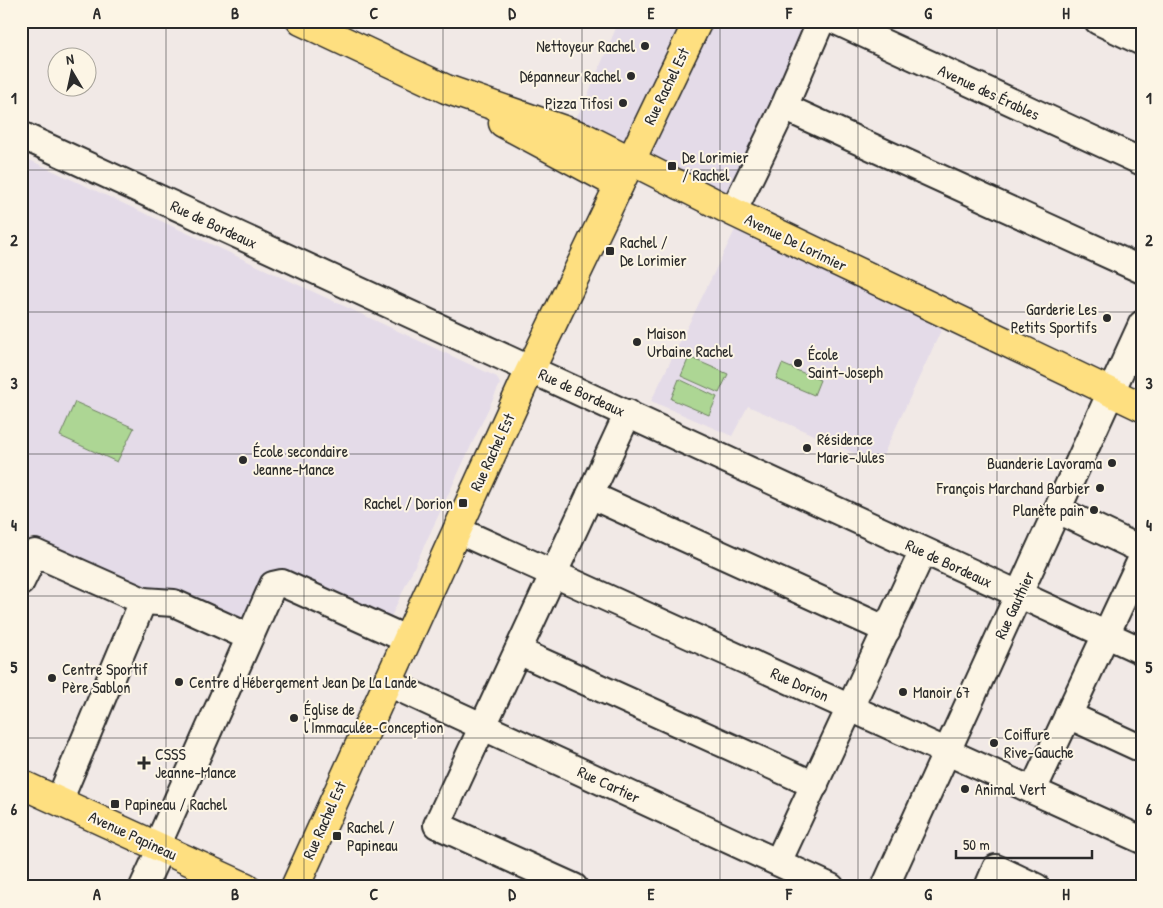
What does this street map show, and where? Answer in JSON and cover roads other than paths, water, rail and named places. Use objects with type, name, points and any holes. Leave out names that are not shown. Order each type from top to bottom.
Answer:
[{"type":"main road","name":"Avenue De Lorimier","points":[[301,21],[446,89],[584,137],[733,212],[1142,407]]},
{"type":"main road","name":"Rue Rachel Est","points":[[295,887],[386,682],[531,368],[698,21]]},
{"type":"main road","name":"Avenue De Lorimier","points":[[446,89],[494,118],[619,185]]},
{"type":"main road","name":"Avenue Papineau","points":[[21,784],[246,887]]},
{"type":"street","points":[[733,212],[784,107],[821,21]]},
{"type":"street","name":"Avenue des Érables","points":[[836,21],[1142,162]]},
{"type":"street","points":[[1098,21],[1142,42]]},
{"type":"street","points":[[784,107],[1142,270]]},
{"type":"street","name":"Rue de Bordeaux","points":[[21,135],[531,368],[1142,651]]},
{"type":"street","name":"Rue Gauthier","points":[[885,887],[1142,324]]},
{"type":"street","points":[[574,887],[437,825],[628,413]]},
{"type":"street","points":[[590,495],[887,630]]},
{"type":"street","points":[[1058,510],[1142,550]]},
{"type":"street","name":"Rue Dorion","points":[[457,530],[852,707],[1142,840]]},
{"type":"street","points":[[778,862],[852,707],[923,551]]},
{"type":"street","points":[[21,582],[35,553],[143,602],[174,603],[249,637]]},
{"type":"street","points":[[1034,790],[1142,558]]},
{"type":"street","points":[[144,887],[159,847],[249,637],[273,586],[282,583],[406,639]]},
{"type":"street","points":[[59,801],[143,602]]},
{"type":"street","points":[[518,651],[814,785]]},
{"type":"street","name":"Rue Cartier","points":[[386,682],[831,887]]},
{"type":"street","points":[[1068,715],[1142,750]]},
{"type":"street","points":[[988,887],[996,868],[1036,887]]},
{"type":"place","name":"Nettoyeur Rachel","points":[[645,46]]},
{"type":"place","name":"Dépanneur Rachel","points":[[631,76]]},
{"type":"place","name":"Pizza Tifosi","points":[[623,103]]},
{"type":"place","name":"De Lorimier / Rachel","points":[[672,166]]},
{"type":"place","name":"Rachel / De Lorimier","points":[[610,251]]},
{"type":"place","name":"Garderie Les Petits Sportifs","points":[[1107,318]]},
{"type":"place","name":"Maison Urbaine Rachel","points":[[637,342]]},
{"type":"place","name":"École Saint-Joseph","points":[[798,363]]},
{"type":"place","name":"Résidence Marie-Jules","points":[[807,448]]},
{"type":"place","name":"École secondaire Jeanne-Mance","points":[[243,460]]},
{"type":"place","name":"Buanderie Lavorama","points":[[1112,463]]},
{"type":"place","name":"François Marchand Barbier","points":[[1100,488]]},
{"type":"place","name":"Rachel / Dorion","points":[[463,503]]},
{"type":"place","name":"Planète pain","points":[[1094,510]]},
{"type":"place","name":"Centre Sportif Père Sablon","points":[[52,678]]},
{"type":"place","name":"Centre d'Hébergement Jean De La Lande","points":[[179,682]]},
{"type":"place","name":"Manoir 67","points":[[903,692]]},
{"type":"place","name":"Église de l'Immaculée-Conception","points":[[294,718]]},
{"type":"place","name":"Coiffure Rive-Gauche","points":[[994,743]]},
{"type":"place","name":"CSSS Jeanne-Mance","points":[[144,763]]},
{"type":"place","name":"Animal Vert","points":[[965,789]]},
{"type":"place","name":"Papineau / Rachel","points":[[115,804]]},
{"type":"place","name":"Rachel / Papineau","points":[[337,836]]}]
